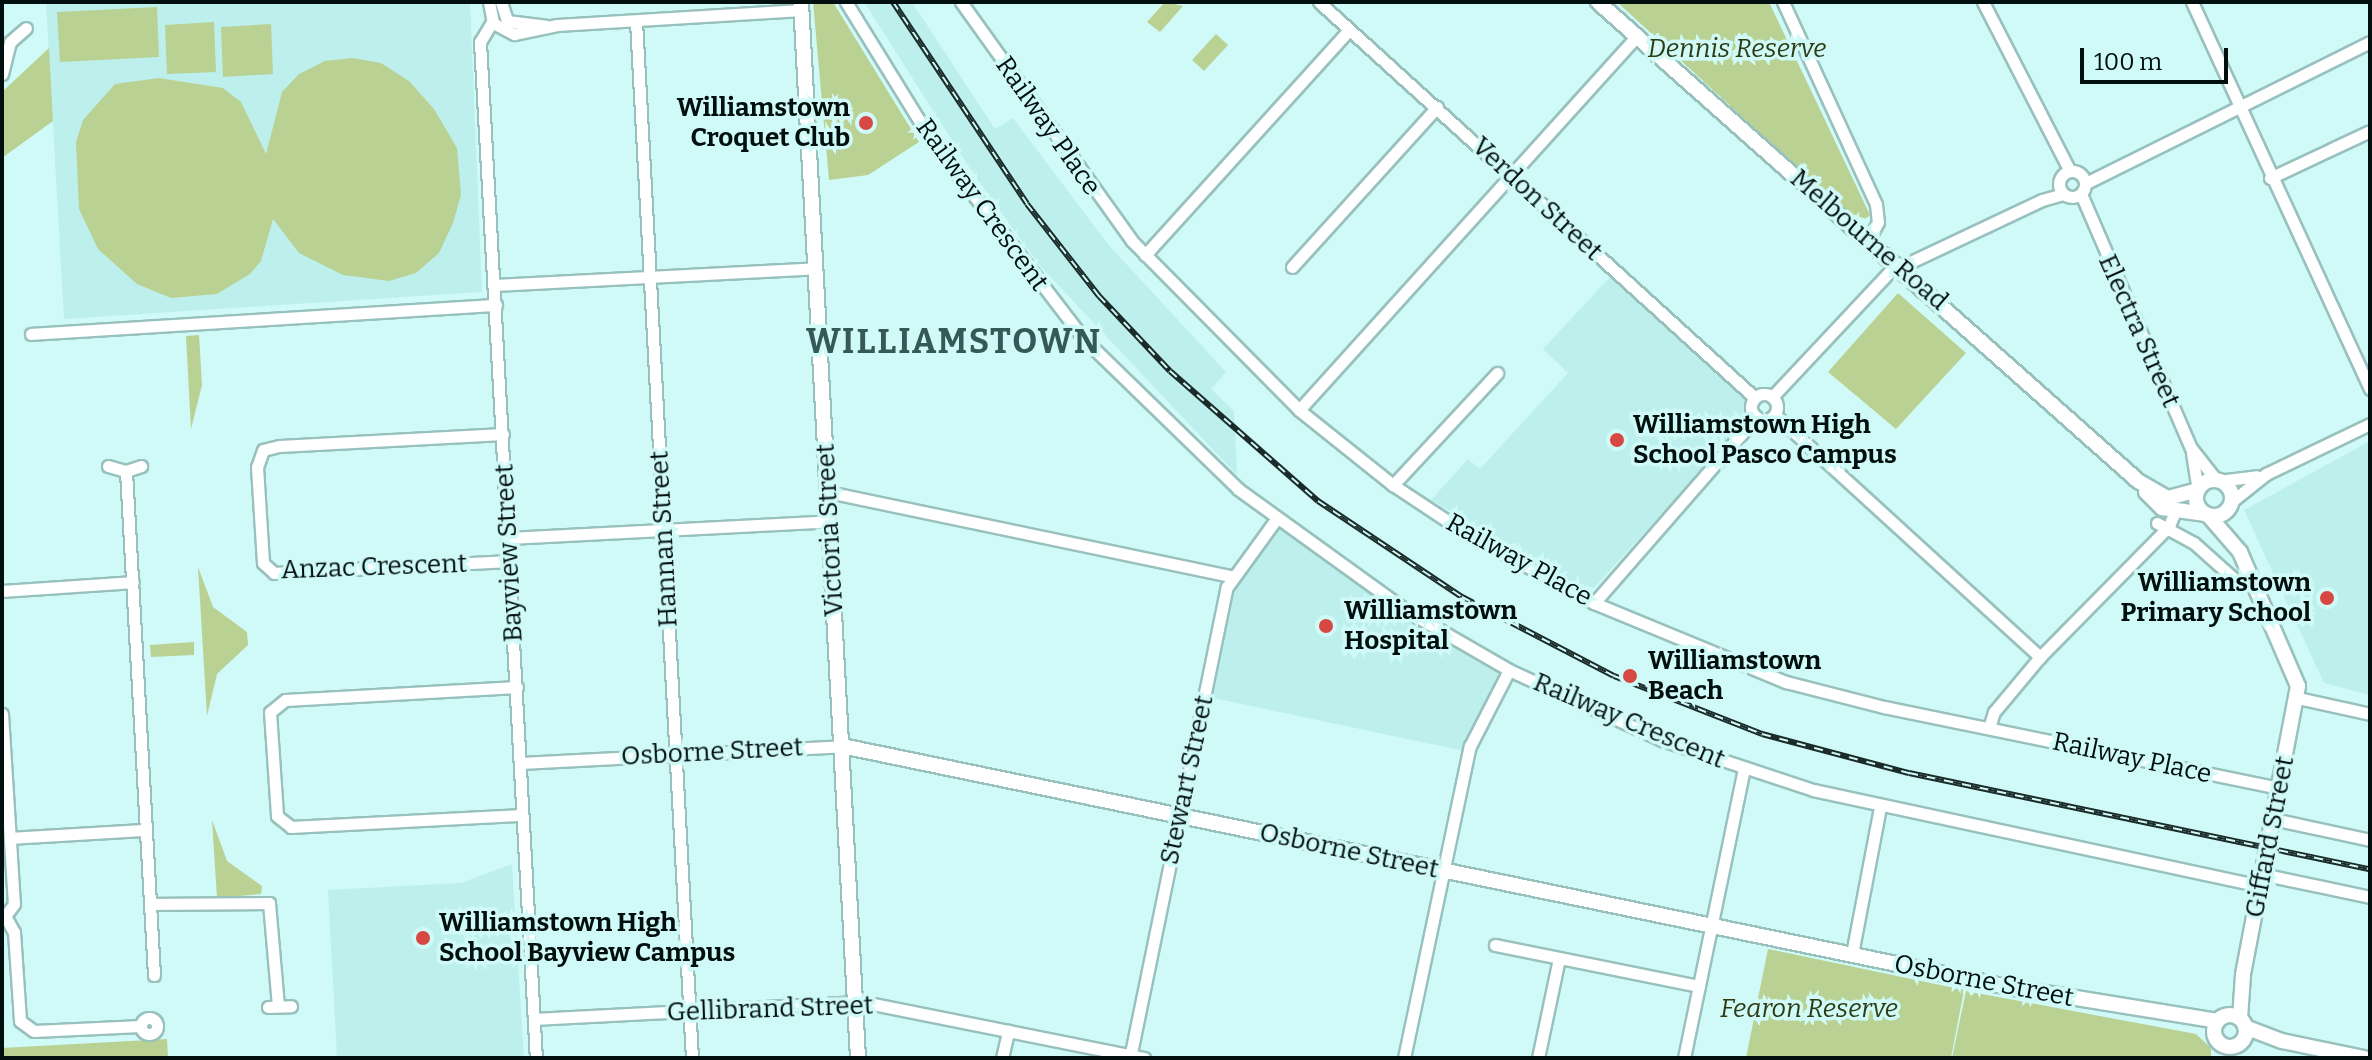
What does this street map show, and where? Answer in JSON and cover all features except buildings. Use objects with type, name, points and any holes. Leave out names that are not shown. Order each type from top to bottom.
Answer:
[{"type":"street","points":[[489,2],[500,24]]},
{"type":"street","points":[[500,24],[501,2]]},
{"type":"street","name":"Railway Crescent","points":[[846,2],[932,141],[1039,287],[1140,398],[1234,485],[1407,611],[1509,670],[1662,740],[1744,768],[1880,807],[2260,880],[2370,897]]},
{"type":"street","name":"Railway Place","points":[[961,2],[1061,147],[1145,255],[1299,410],[1393,485],[1464,532],[1594,603],[1786,682],[2280,788]]},
{"type":"street","name":"Verdon Street","points":[[1319,2],[1755,398]]},
{"type":"street","name":"Melbourne Road","points":[[1598,2],[2169,506]]},
{"type":"street","points":[[1783,2],[1876,204],[1878,222],[1868,241]]},
{"type":"street","name":"Electra Street","points":[[1983,2],[2087,214],[2191,448],[2198,490]]},
{"type":"street","points":[[2192,2],[2270,178],[2370,389]]},
{"type":"street","points":[[500,24],[547,26],[636,21],[802,6]]},
{"type":"street","name":"Victoria Street","points":[[802,6],[858,1058]]},
{"type":"street","name":"Hannan Street","points":[[636,21],[692,1058]]},
{"type":"street","name":"Bayview Street","points":[[500,24],[482,48],[536,1058]]},
{"type":"street","points":[[2,74],[11,32],[26,28]]},
{"type":"street","points":[[1145,255],[1349,30]]},
{"type":"street","points":[[1299,410],[1636,37]]},
{"type":"street","points":[[1756,417],[1751,406],[1755,398],[1772,397],[1898,266],[2370,42]]},
{"type":"street","points":[[1292,267],[1437,107]]},
{"type":"street","points":[[2270,178],[2370,131]]},
{"type":"street","points":[[495,285],[816,268]]},
{"type":"street","points":[[31,334],[496,305]]},
{"type":"street","points":[[1393,485],[1497,373]]},
{"type":"street","points":[[1772,397],[1775,415],[2040,657]]},
{"type":"street","points":[[1756,417],[1767,420],[1775,415]]},
{"type":"street","points":[[1594,603],[1756,417]]},
{"type":"street","points":[[2169,506],[2221,514],[2266,474],[2370,424]]},
{"type":"street","name":"Anzac Crescent","points":[[503,434],[279,446],[263,450],[257,467],[263,563],[274,573],[510,561]]},
{"type":"street","name":"Electra Street","points":[[2191,448],[2218,481]]},
{"type":"street","points":[[108,466],[126,471],[141,466]]},
{"type":"street","points":[[126,471],[155,975]]},
{"type":"street","points":[[1989,728],[1994,712],[2040,657],[2161,526],[2169,506],[2218,481],[2266,474]]},
{"type":"street","points":[[2218,481],[2229,490],[2240,552],[2290,660],[2298,698],[2370,714]]},
{"type":"street","points":[[2198,490],[2198,505],[2240,552]]},
{"type":"street","points":[[828,492],[1231,576]]},
{"type":"street","name":"Stewart Street","points":[[1131,1057],[1231,576],[1277,518]]},
{"type":"street","points":[[509,538],[830,521]]},
{"type":"street","points":[[2161,526],[2194,543],[2241,585]]},
{"type":"street","points":[[2,591],[133,582]]},
{"type":"street","points":[[1404,1058],[1470,746],[1509,670]]},
{"type":"street","points":[[517,687],[285,700],[270,712],[277,816],[291,827],[522,815]]},
{"type":"street","name":"Giffard Street","points":[[2229,1036],[2298,698]]},
{"type":"street","points":[[2,714],[14,904],[4,917],[14,932],[19,1014],[26,1029],[141,1026]]},
{"type":"street","name":"Osborne Street","points":[[521,763],[842,746],[2172,1017],[2229,1036],[2282,1041],[2364,1058]]},
{"type":"street","points":[[1684,1058],[1744,768]]},
{"type":"street","points":[[1852,954],[1880,807]]},
{"type":"street","points":[[2273,819],[2370,840]]},
{"type":"street","points":[[10,838],[146,830]]},
{"type":"street","points":[[150,904],[269,903],[279,1006]]},
{"type":"street","points":[[1495,945],[1699,986]]},
{"type":"street","points":[[1538,1058],[1559,958]]},
{"type":"street","name":"Gellibrand Street","points":[[534,1019],[855,1002],[1144,1058]]},
{"type":"street","points":[[1002,1058],[1008,1031]]},
{"type":"shaded area","points":[[46,2],[470,2],[482,292],[64,319]]},
{"type":"shaded area","points":[[864,2],[912,2],[995,129],[1013,118],[1107,243],[1226,372],[1211,389],[1234,411],[1237,475],[1041,267],[976,178]]},
{"type":"shaded area","name":"Williamstown High School Pasco Campus","points":[[1611,276],[1746,397],[1745,422],[1594,588],[1571,581],[1431,500],[1468,459],[1480,469],[1568,373],[1543,349]]},
{"type":"shaded area","name":"Williamstown Primary School","points":[[2370,441],[2370,695],[2324,683],[2244,510]]},
{"type":"shaded area","name":"Williamstown Hospital","points":[[1277,518],[1407,611],[1509,670],[1469,752],[1204,696],[1226,594]]},
{"type":"shaded area","name":"Williamstown High School Bayview Campus","points":[[512,864],[524,1058],[337,1058],[328,890],[461,883]]},
{"type":"green space","name":"Williamstown Croquet Club","points":[[813,2],[833,2],[919,142],[868,175],[829,180]]},
{"type":"green space","points":[[1165,2],[1183,6],[1160,32],[1147,22]]},
{"type":"green space","name":"Dennis Reserve","points":[[1617,2],[1769,2],[1870,215],[1866,219],[1846,212]]},
{"type":"green space","points":[[157,7],[159,57],[60,62],[57,12]]},
{"type":"green space","points":[[214,22],[216,72],[167,74],[165,25]]},
{"type":"green space","points":[[271,24],[273,74],[223,77],[221,27]]},
{"type":"green space","points":[[1216,34],[1228,45],[1204,71],[1192,60]]},
{"type":"green space","points":[[49,48],[53,121],[2,158],[2,92]]},
{"type":"green space","points":[[352,58],[381,63],[409,81],[434,109],[457,148],[461,195],[453,223],[439,253],[416,273],[389,281],[343,275],[299,253],[273,219],[261,261],[250,274],[217,294],[171,298],[137,284],[98,249],[79,209],[76,142],[83,120],[115,84],[159,78],[223,88],[241,102],[266,154],[282,92],[299,74],[325,61]]},
{"type":"green space","name":"Williamstown High School Pasco Campus","points":[[1898,293],[1966,353],[1896,429],[1828,372]]},
{"type":"green space","points":[[199,335],[202,385],[191,429],[186,336]]},
{"type":"green space","points":[[198,567],[213,607],[247,632],[248,645],[217,674],[207,716]]},
{"type":"green space","points":[[194,642],[194,655],[151,657],[150,645]]},
{"type":"green space","points":[[212,820],[227,861],[262,886],[261,894],[217,898]]},
{"type":"green space","name":"Fearon Reserve","points":[[1768,949],[1964,990],[1951,1058],[1746,1058]]},
{"type":"green space","points":[[1966,991],[2196,1034],[2211,1048],[2211,1058],[1952,1058]]},
{"type":"green space","points":[[167,1039],[168,1058],[2,1058],[2,1048]]},
{"type":"railway","points":[[893,2],[1027,204],[1099,296],[1170,371],[1318,501],[1462,597],[1614,676],[1762,734],[1909,773],[2370,869]]},
{"type":"place","name":"Williamstown Croquet Club","points":[[866,123]]},
{"type":"place","name":"Williamstown High School Pasco Campus","points":[[1617,440]]},
{"type":"place","name":"Williamstown Primary School","points":[[2327,598]]},
{"type":"place","name":"Williamstown Hospital","points":[[1326,626]]},
{"type":"place","name":"Williamstown Beach","points":[[1630,676]]},
{"type":"place","name":"Williamstown High School Bayview Campus","points":[[423,938]]},
{"type":"district","name":"WILLIAMSTOWN","points":[[954,342]]}]
